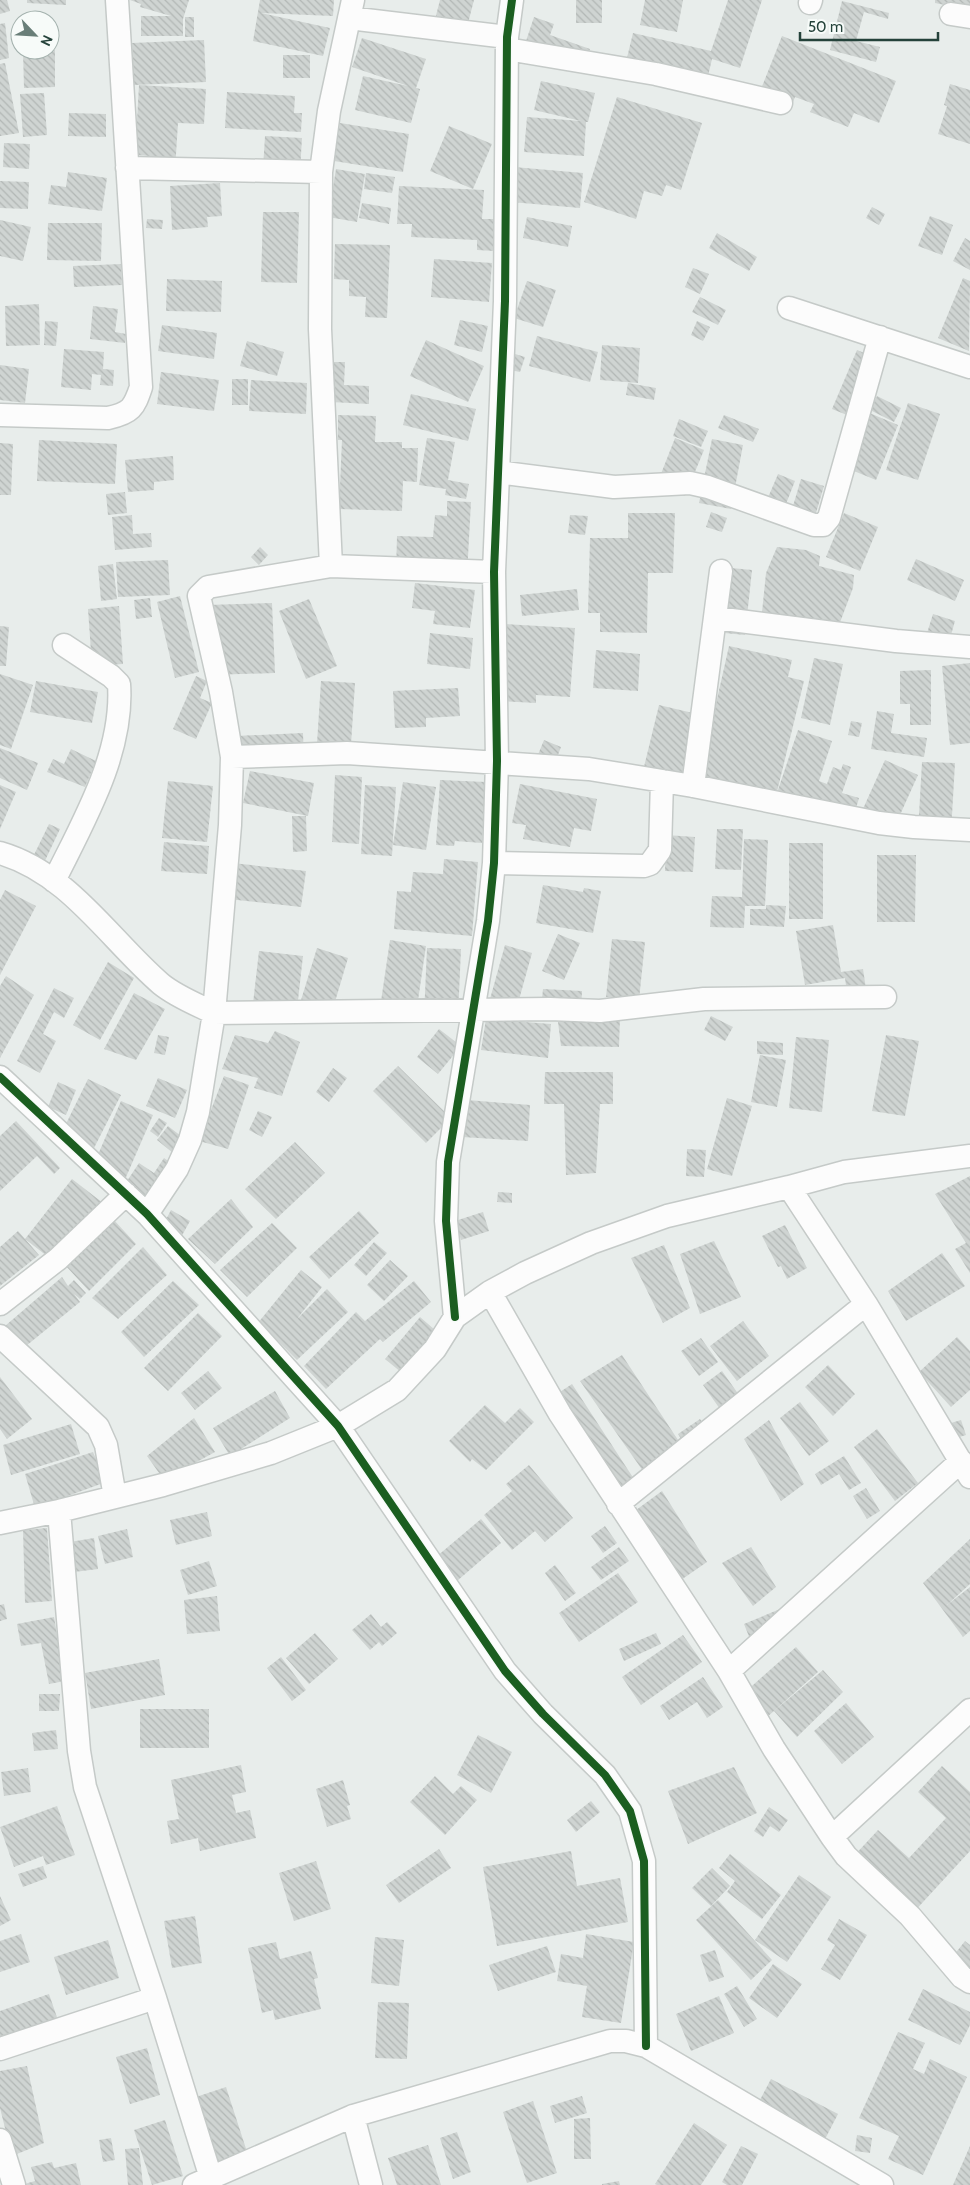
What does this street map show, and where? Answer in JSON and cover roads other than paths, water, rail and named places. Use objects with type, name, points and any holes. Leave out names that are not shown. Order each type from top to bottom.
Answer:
[{"type":"street","points":[[0,415],[108,418],[125,414],[135,403],[141,387],[116,0]]},
{"type":"street","points":[[455,1317],[446,1221],[448,1162],[488,921],[494,863],[497,762],[494,572],[505,302],[507,43],[512,0]]},
{"type":"street","points":[[331,566],[320,329],[321,172],[329,111],[351,9],[656,74],[781,103]]},
{"type":"street","points":[[127,168],[321,172]]},
{"type":"street","points":[[789,308],[970,367]]},
{"type":"street","points":[[498,472],[614,487],[690,482],[814,525],[823,525],[829,518],[880,337]]},
{"type":"street","points":[[148,1214],[177,1169],[190,1140],[198,1112],[214,1013],[230,825],[232,758],[221,692],[199,596],[208,587],[331,566],[494,572]]},
{"type":"street","points":[[693,786],[721,571]]},
{"type":"street","points":[[716,618],[896,641],[970,647]]},
{"type":"street","points":[[54,881],[98,792],[110,758],[120,701],[119,684],[111,676],[64,645]]},
{"type":"street","points":[[232,758],[347,753],[589,768],[693,786],[879,823],[970,830]]},
{"type":"street","points":[[494,863],[644,866],[650,864],[660,850],[662,781]]},
{"type":"street","points":[[0,853],[35,867],[54,881],[72,895],[162,984],[182,998],[214,1013],[600,1010],[704,999],[885,997]]},
{"type":"street","points":[[0,1077],[148,1214],[338,1426],[505,1672],[543,1714],[605,1776],[630,1811],[644,1861],[646,2046]]},
{"type":"street","points":[[0,1523],[59,1511],[163,1485],[271,1453],[338,1426],[397,1390],[435,1349],[455,1317],[490,1292],[525,1273],[599,1240],[667,1216],[844,1172],[970,1156]]},
{"type":"street","points":[[729,1671],[966,1469],[866,1304],[789,1187]]},
{"type":"street","points":[[0,1304],[58,1260],[126,1194]]},
{"type":"street","points":[[490,1292],[560,1414],[729,1671],[774,1749],[832,1837],[846,1856],[910,1916],[962,1977],[970,1982]]},
{"type":"street","points":[[618,1504],[866,1304]]},
{"type":"street","points":[[0,1336],[98,1427],[106,1445],[115,1497]]},
{"type":"street","points":[[59,1511],[79,1751],[85,1787],[155,1998],[202,2182],[353,2116],[610,2041],[626,2041],[646,2046],[882,2185]]},
{"type":"street","points":[[832,1837],[970,1710]]},
{"type":"street","points":[[0,2050],[155,1998]]},
{"type":"street","points":[[353,2116],[371,2185]]},
{"type":"street","points":[[0,2140],[14,2185]]}]
